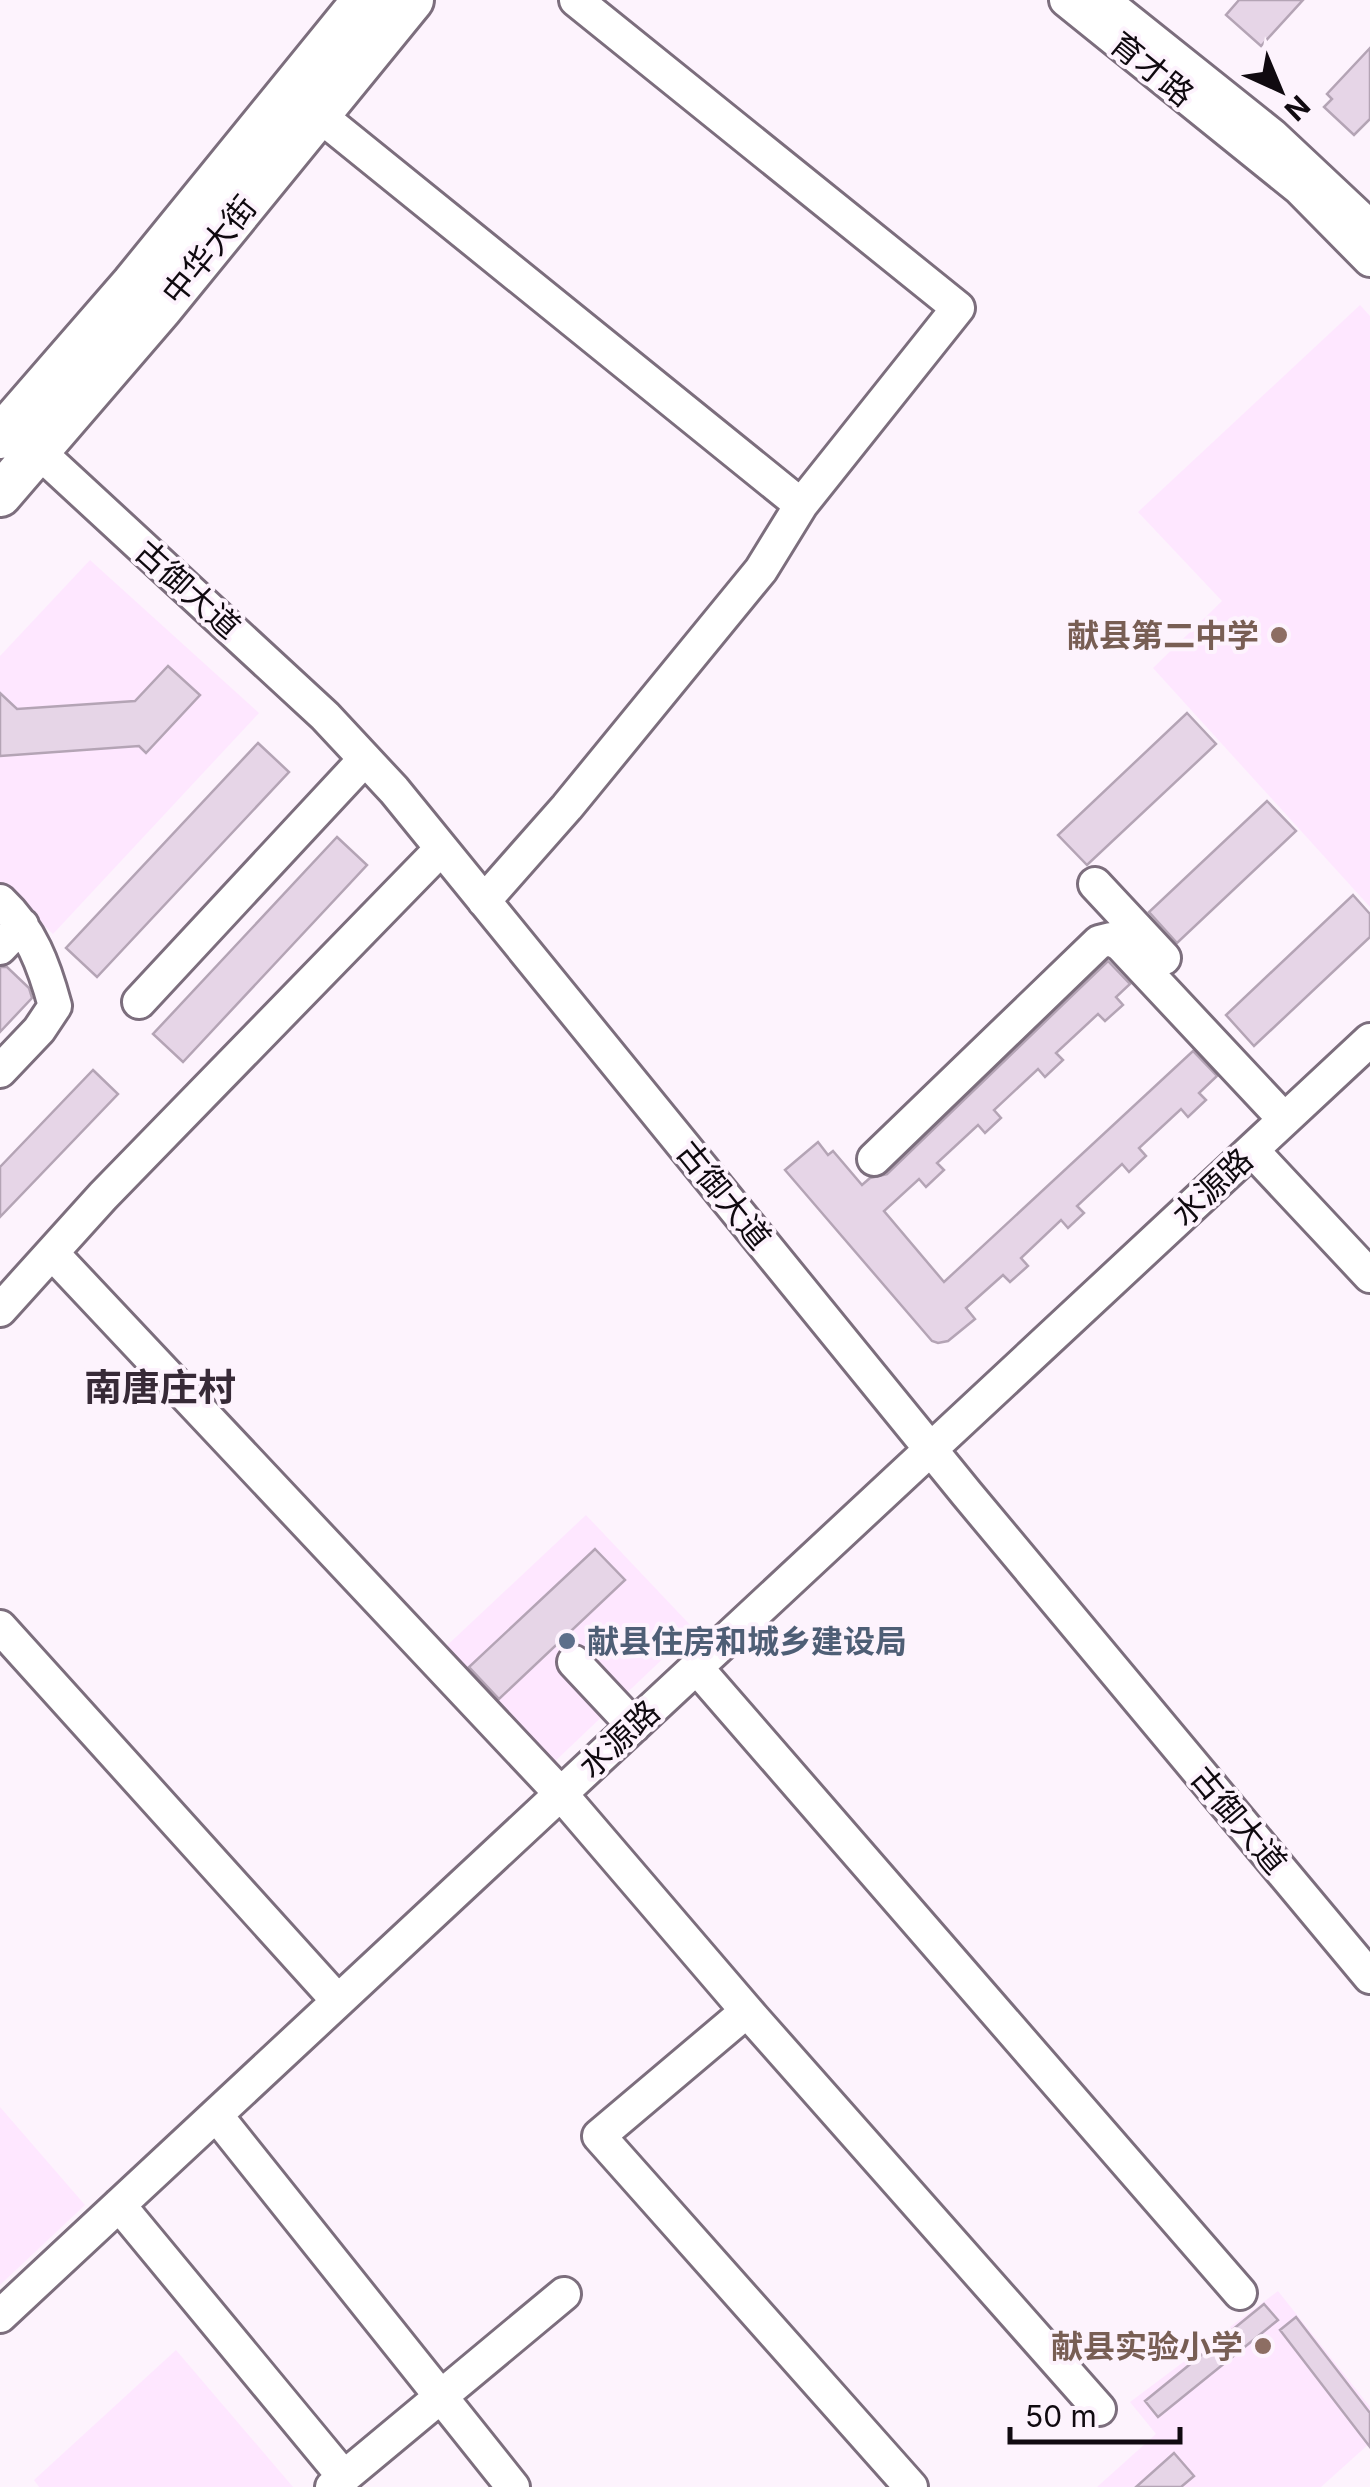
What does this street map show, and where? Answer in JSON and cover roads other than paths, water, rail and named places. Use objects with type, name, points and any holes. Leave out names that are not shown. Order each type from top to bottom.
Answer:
[{"type":"main road","name":"中华大街","points":[[16,443],[133,284],[364,0]]},
{"type":"main road","name":"中华大街","points":[[16,443],[162,308],[412,0]]},
{"type":"street","points":[[484,901],[761,570],[802,505],[958,308],[576,0]]},
{"type":"street","name":"育才路","points":[[1066,0],[1299,188],[1370,260]]},
{"type":"street","name":"育才路","points":[[1103,0],[1272,135],[1367,217]]},
{"type":"street","points":[[319,115],[802,505]]},
{"type":"street","name":"古御大道","points":[[16,443],[288,682],[366,759],[930,1449],[1370,1977]]},
{"type":"street","points":[[139,1002],[366,759]]},
{"type":"street","points":[[0,1310],[442,848]]},
{"type":"street","points":[[1096,884],[1292,1112]]},
{"type":"street","points":[[0,1071],[56,1006],[42,962],[7,925]]},
{"type":"street","points":[[874,1159],[1099,942],[1111,939],[1121,944],[1292,1112]]},
{"type":"street","name":"水源路","points":[[0,2316],[1370,1040]]},
{"type":"street","points":[[1252,1150],[1370,1276]]},
{"type":"street","points":[[52,1253],[561,1794],[1098,2409]]},
{"type":"street","points":[[0,1627],[338,2001]]},
{"type":"street","points":[[574,1662],[634,1726]]},
{"type":"street","points":[[696,1668],[1240,2294]]},
{"type":"street","points":[[747,2011],[599,2136],[910,2487]]},
{"type":"street","points":[[216,2115],[513,2487]]},
{"type":"street","points":[[119,2205],[338,2484],[564,2294]]},
{"type":"place","name":"献县第二中学","points":[[1279,635]]},
{"type":"place","name":"献县住房和城乡建设局","points":[[567,1641]]},
{"type":"place","name":"献县实验小学","points":[[1263,2346]]},
{"type":"district","name":"南唐庄村","points":[[160,1387]]}]
